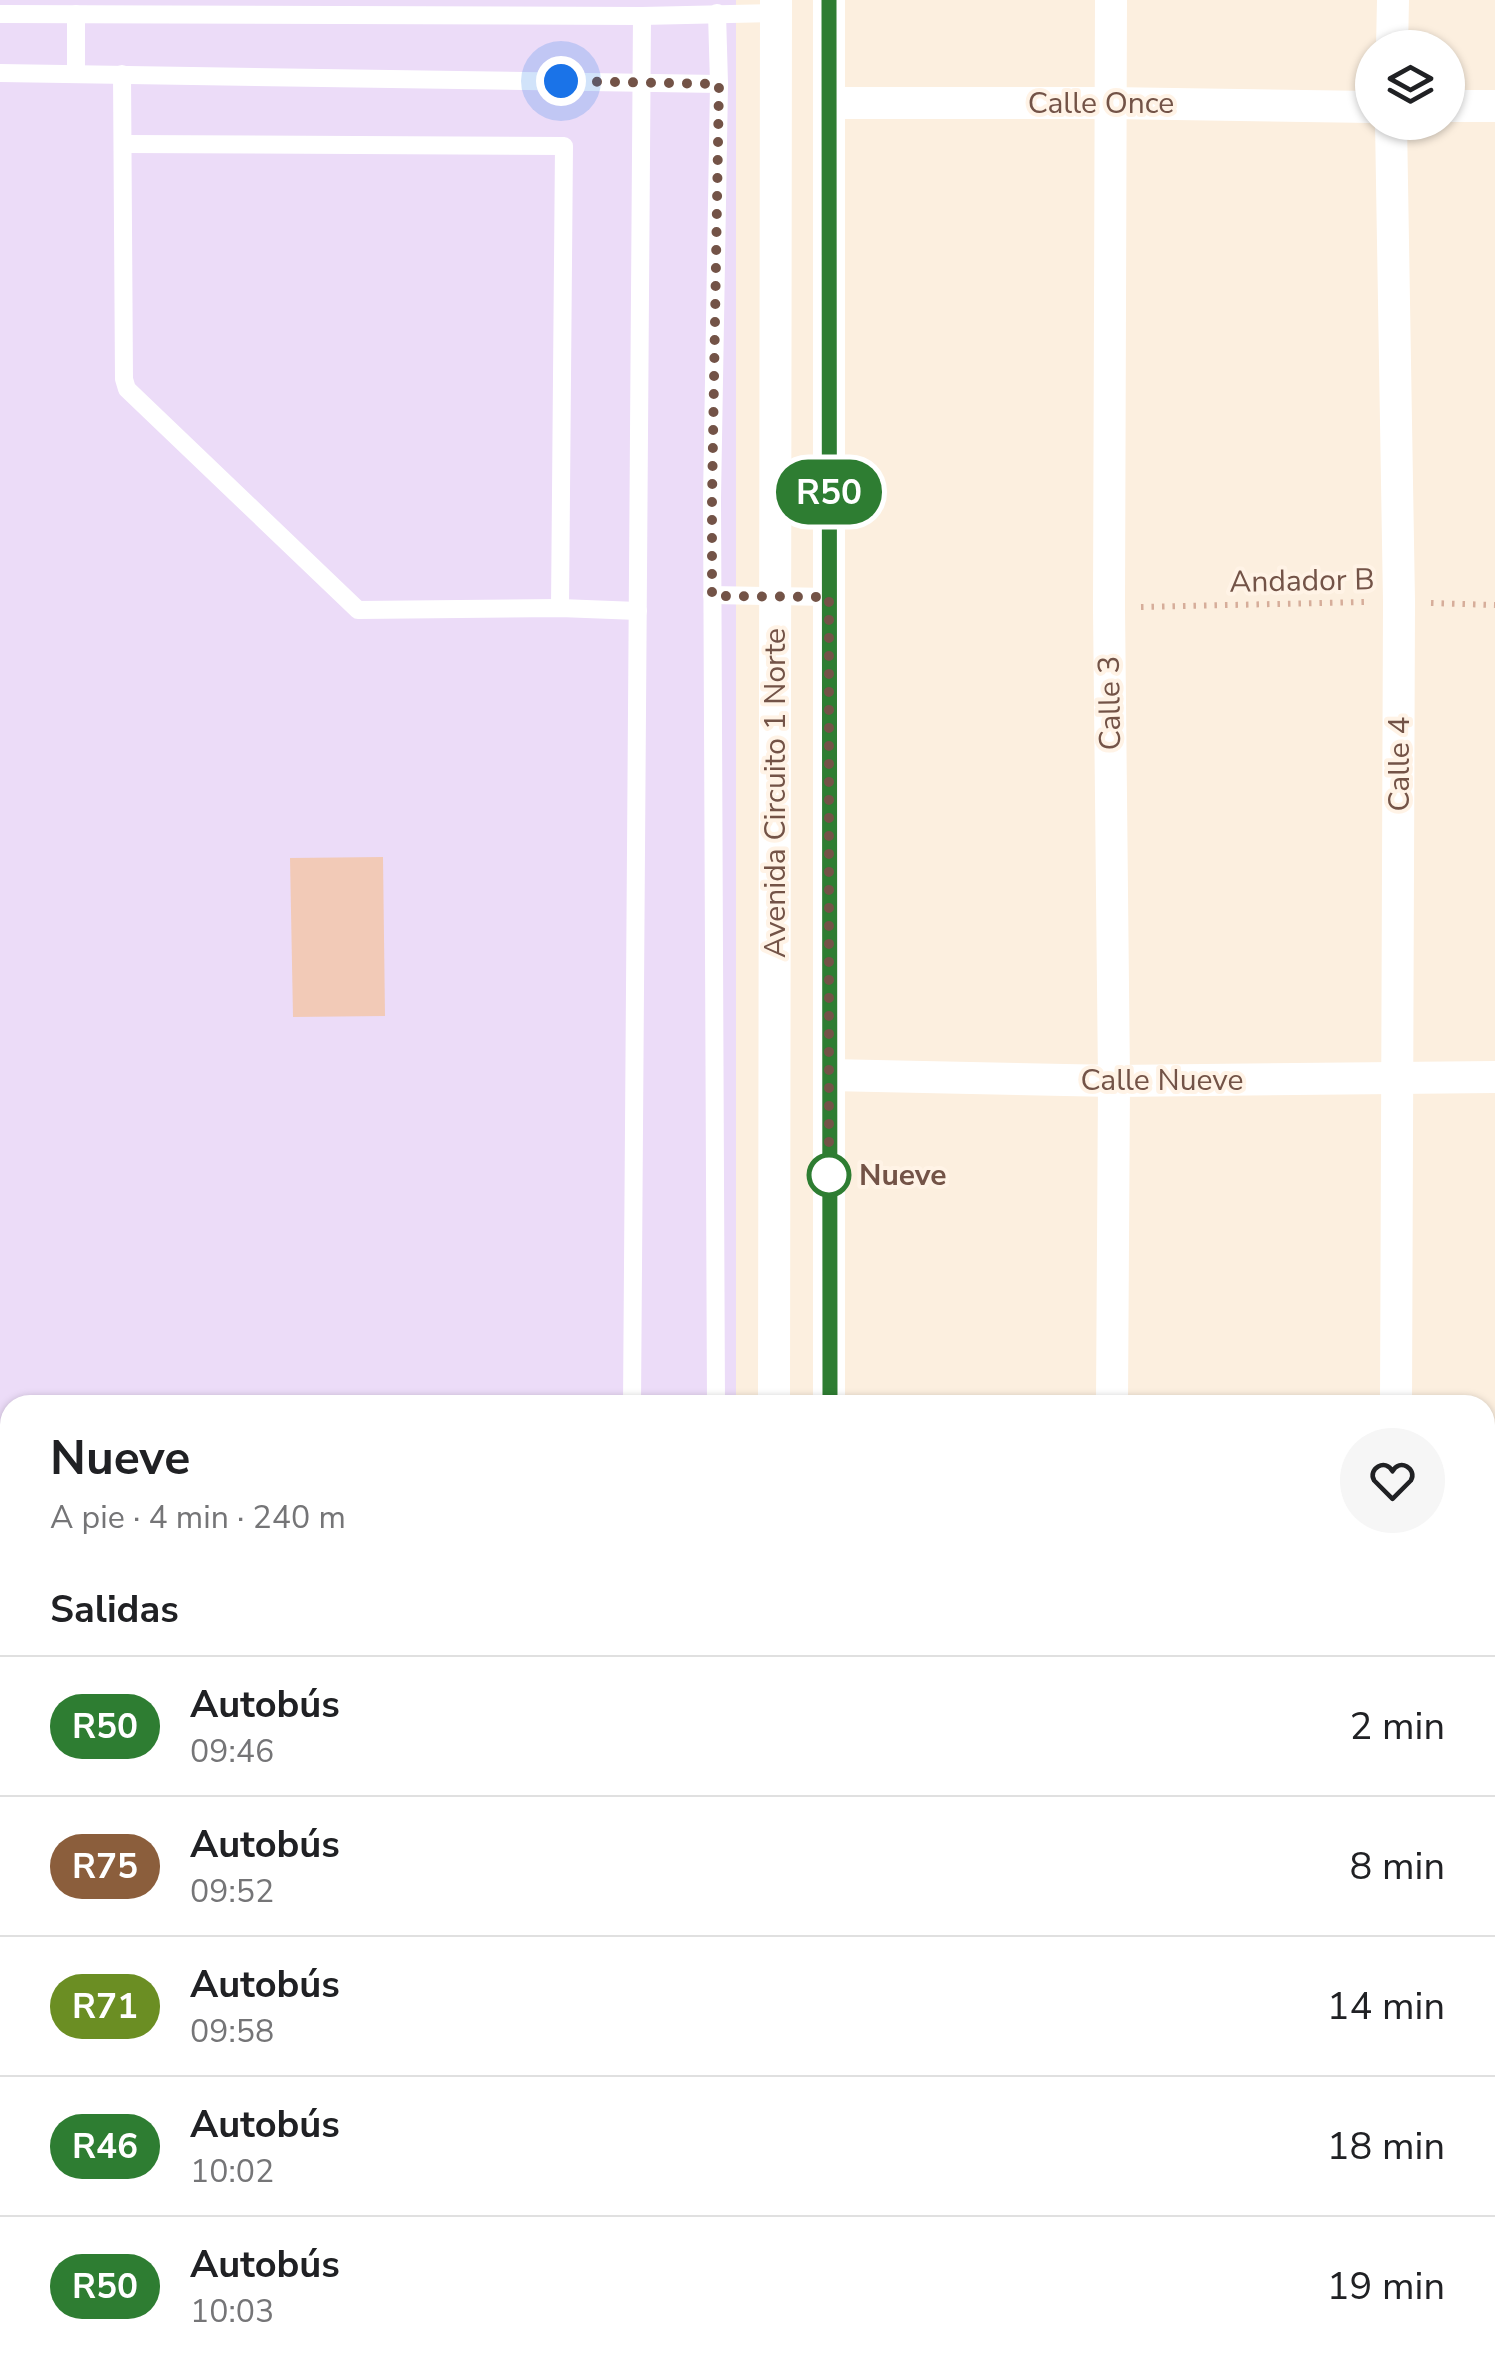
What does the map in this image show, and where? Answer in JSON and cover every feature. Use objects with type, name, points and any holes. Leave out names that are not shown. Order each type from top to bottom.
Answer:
[{"type":"street","name":"Avenida Circuito 1 Norte","points":[[829,0],[830,1395]]},
{"type":"street","name":"Calle 3","points":[[1112,0],[1112,1395]]},
{"type":"street","points":[[1392,30],[1393,0]]},
{"type":"street","name":"Avenida Circuito 1 Norte","points":[[774,1395],[776,7]]},
{"type":"street","name":"Calle Once","points":[[829,103],[1355,107]]},
{"type":"street","points":[[1465,106],[1495,106]]},
{"type":"street","name":"Calle 4","points":[[1391,140],[1399,602],[1396,1395]]},
{"type":"street","name":"Calle Nueve","points":[[829,1075],[1114,1080],[1495,1077]]},
{"type":"lane","points":[[0,14],[642,16],[776,7]]},
{"type":"lane","points":[[716,1395],[712,479],[718,13]]},
{"type":"lane","points":[[76,14],[76,73]]},
{"type":"lane","points":[[632,1395],[642,16]]},
{"type":"lane","points":[[0,73],[719,84]]},
{"type":"lane","points":[[122,74],[127,389],[358,610],[638,611]]},
{"type":"lane","points":[[124,144],[564,146],[560,608]]},
{"type":"lane","points":[[712,596],[829,597]]},
{"type":"path","name":"Andador B","points":[[1110,608],[1399,602],[1495,605]]},
{"type":"shaded area","points":[[0,0],[736,0],[736,1395],[0,1395]]},
{"type":"building","points":[[383,857],[385,1016],[293,1017],[290,858]]},
{"type":"bus line","name":"R50","points":[[829,0],[830,1395]]},
{"type":"place","name":"Nueve","points":[[829,1175]]},
{"type":"route","points":[[561,81],[719,84],[712,596],[829,597],[829,1185],[829,1175]]}]
